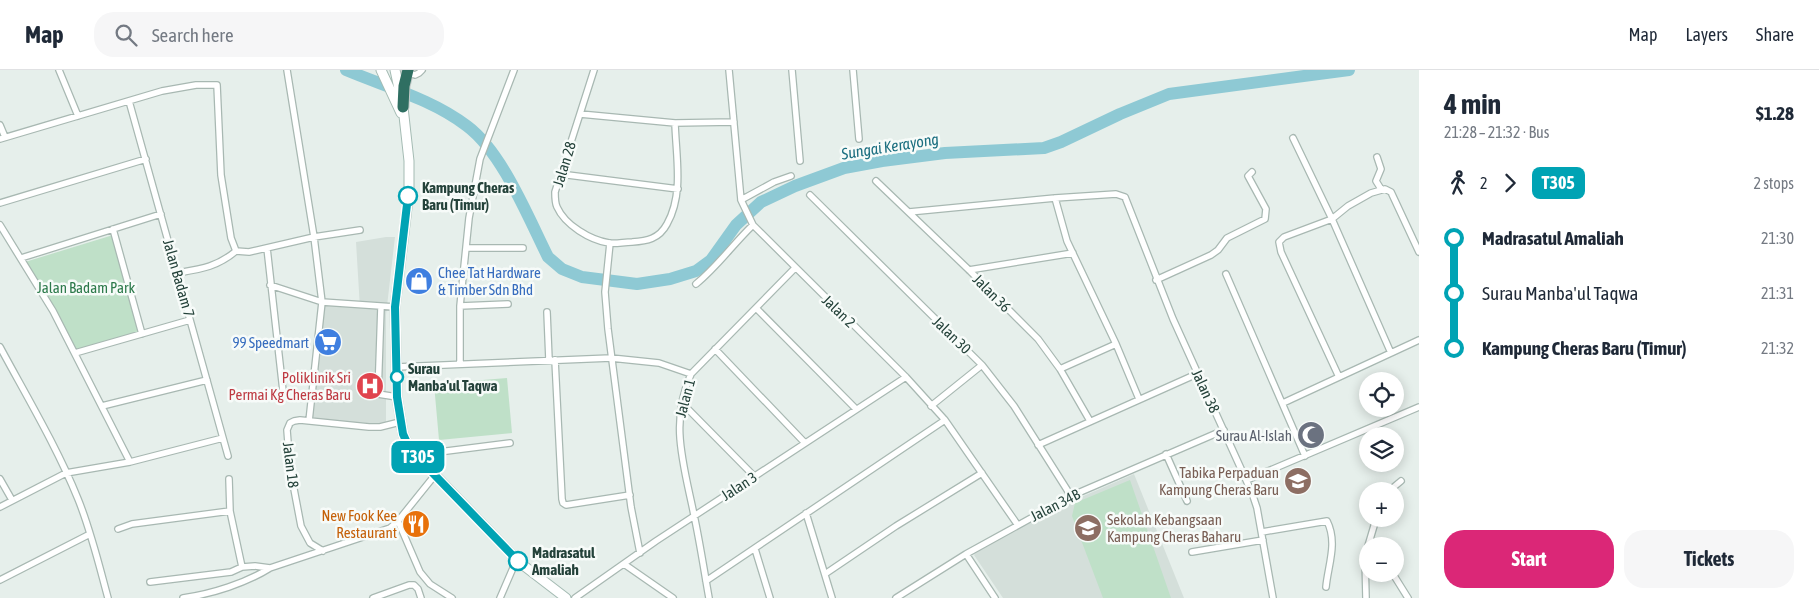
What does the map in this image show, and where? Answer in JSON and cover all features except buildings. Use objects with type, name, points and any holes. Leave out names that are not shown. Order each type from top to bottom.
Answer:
[{"type":"highway","points":[[403,70],[401,83],[404,112]]},
{"type":"street","points":[[59,70],[78,116]]},
{"type":"street","points":[[287,70],[314,237],[322,302],[308,421],[369,427],[380,427],[400,422]]},
{"type":"street","points":[[403,70],[415,75],[422,70]]},
{"type":"street","points":[[460,364],[460,306],[469,218],[480,159],[514,70]]},
{"type":"street","name":"Jalan 28","points":[[594,70],[555,192],[556,207],[577,230],[610,243],[648,240],[658,236],[671,215],[678,189],[675,123]]},
{"type":"street","name":"Jalan 2","points":[[729,70],[742,202],[752,223],[906,377],[945,420],[1017,524]]},
{"type":"street","points":[[792,70],[800,161]]},
{"type":"street","points":[[853,70],[859,139]]},
{"type":"street","points":[[382,71],[393,96],[404,112],[409,161],[409,191],[395,307],[397,397],[403,434],[408,445],[422,462],[519,562],[566,598]]},
{"type":"street","points":[[0,125],[3,138],[162,91],[196,85],[217,85],[221,175],[231,238],[236,251]]},
{"type":"street","name":"Jalan Badam 7","points":[[129,101],[228,456]]},
{"type":"street","points":[[580,114],[675,123],[734,122]]},
{"type":"street","points":[[1292,138],[1332,219],[1391,353]]},
{"type":"street","points":[[1377,157],[1381,169],[1376,181],[1381,189]]},
{"type":"street","points":[[0,203],[146,159]]},
{"type":"street","points":[[1156,280],[1211,255],[1218,250],[1227,238],[1265,219],[1266,209],[1248,176],[1252,172]]},
{"type":"street","points":[[560,174],[678,189]]},
{"type":"street","points":[[742,202],[774,182],[791,176]]},
{"type":"street","name":"Jalan 36","points":[[876,181],[1038,339],[1060,369],[1090,421]]},
{"type":"street","points":[[1339,377],[1281,252],[1279,242],[1284,237],[1332,219],[1348,206],[1381,189],[1391,192],[1419,252]]},
{"type":"street","name":"Jalan 38","points":[[1055,198],[1116,194],[1125,197],[1129,204],[1172,319],[1247,480],[1257,508],[1273,598]]},
{"type":"street","name":"Jalan 30","points":[[810,195],[982,365],[1014,406],[1071,496]]},
{"type":"street","points":[[909,212],[1055,198],[1063,229],[1116,344],[1139,400]]},
{"type":"street","points":[[21,258],[161,214]]},
{"type":"street","points":[[696,284],[714,270],[752,223]]},
{"type":"street","points":[[0,225],[53,311],[130,462]]},
{"type":"street","points":[[113,229],[142,334]]},
{"type":"street","points":[[177,273],[201,269],[227,260],[236,251],[249,252],[314,237],[360,230]]},
{"type":"street","points":[[610,243],[605,292],[611,358],[640,553]]},
{"type":"street","points":[[267,248],[283,391]]},
{"type":"street","points":[[466,248],[523,248]]},
{"type":"street","points":[[969,270],[1073,253]]},
{"type":"street","name":"Jalan 1","points":[[709,598],[680,441],[678,422],[685,387],[691,374],[714,349],[796,268]]},
{"type":"street","points":[[1226,274],[1305,456]]},
{"type":"street","points":[[270,285],[322,302],[381,308],[395,307]]},
{"type":"street","points":[[460,306],[508,304]]},
{"type":"street","points":[[381,308],[378,394],[397,397]]},
{"type":"street","points":[[756,308],[856,409]]},
{"type":"street","points":[[547,312],[563,503],[566,505],[630,495]]},
{"type":"street","points":[[75,353],[190,320]]},
{"type":"street","points":[[1283,403],[1419,340]]},
{"type":"street","points":[[1060,369],[1116,344]]},
{"type":"street","points":[[0,347],[78,498],[108,598]]},
{"type":"street","points":[[714,349],[805,443]]},
{"type":"street","points":[[396,367],[611,358],[659,363],[691,374]]},
{"type":"street","points":[[931,406],[982,365]]},
{"type":"street","points":[[1038,445],[1199,374]]},
{"type":"street","name":"Jalan 3","points":[[575,598],[694,516],[906,377]]},
{"type":"street","points":[[102,406],[207,380]]},
{"type":"street","points":[[682,403],[754,476]]},
{"type":"street","points":[[1247,480],[1419,407]]},
{"type":"street","points":[[706,581],[945,420]]},
{"type":"street","name":"Jalan 18","points":[[308,421],[294,421],[290,423],[287,430],[290,468],[301,526],[310,543],[323,551]]},
{"type":"street","name":"Jalan 34B","points":[[896,598],[905,596],[966,554],[1017,524],[1071,496],[1224,430]]},
{"type":"street","points":[[0,506],[66,473],[130,462],[223,438]]},
{"type":"street","points":[[422,462],[431,453],[510,443]]},
{"type":"street","points":[[1166,454],[1187,500]]},
{"type":"street","points":[[825,574],[896,526],[982,473]]},
{"type":"street","points":[[183,598],[236,585],[270,568],[390,528],[398,521],[435,475]]},
{"type":"street","points":[[0,479],[12,500]]},
{"type":"street","points":[[229,479],[230,511],[242,567]]},
{"type":"street","points":[[118,529],[132,524],[230,511]]},
{"type":"street","points":[[806,513],[832,598]]},
{"type":"street","points":[[398,521],[420,572],[430,584],[452,598]]},
{"type":"street","points":[[1262,532],[1327,521],[1332,545],[1332,556],[1328,568],[1326,587]]},
{"type":"street","points":[[0,580],[90,534]]},
{"type":"street","points":[[1192,552],[1263,540]]},
{"type":"street","points":[[755,549],[770,598]]},
{"type":"street","points":[[966,554],[995,598]]},
{"type":"street","points":[[500,598],[513,568],[519,562]]},
{"type":"street","points":[[624,564],[673,598]]},
{"type":"street","points":[[150,582],[231,572],[242,567],[270,568]]},
{"type":"street","points":[[1366,582],[1366,598]]},
{"type":"street","points":[[1399,582],[1408,598]]},
{"type":"street","points":[[372,598],[390,595],[409,585],[414,585],[418,589],[421,598]]},
{"type":"shaded area","points":[[395,237],[386,315],[386,423],[311,419],[324,305],[360,308],[356,242]]},
{"type":"shaded area","name":"Sekolah Kebangsaan Kampung Cheras Baharu","points":[[1134,474],[1184,598],[1003,598],[974,555],[977,551],[1063,505]]},
{"type":"green space","name":"Jalan Badam Park","points":[[113,235],[142,334],[75,353],[25,262]]},
{"type":"green space","points":[[507,378],[512,433],[439,440],[434,384]]},
{"type":"green space","points":[[1130,480],[1171,598],[1103,598],[1072,516],[1075,503]]},
{"type":"waterway","name":"Sungai Kerayong","points":[[346,70],[439,108],[480,137],[503,168],[548,257],[562,269],[582,277],[637,284],[670,279],[696,271],[711,260],[736,225],[761,202],[795,186],[844,168],[945,153],[1044,148],[1169,94],[1349,70]]},
{"type":"bus line","name":"T305","points":[[408,196],[395,307],[397,397],[403,434],[408,445],[422,462],[518,561]]},
{"type":"place","name":"Kampung Cheras Baru (Timur)","points":[[408,196]]},
{"type":"place","name":"Chee Tat Hardware & Timber Sdn Bhd","points":[[419,281]]},
{"type":"place","name":"99 Speedmart","points":[[328,342]]},
{"type":"place","name":"Surau Manba'ul Taqwa","points":[[397,377]]},
{"type":"place","name":"Poliklinik Sri Permai Kg Cheras Baru","points":[[370,386]]},
{"type":"place","name":"Surau Al-Islah","points":[[1311,435]]},
{"type":"place","name":"Tabika Perpaduan Kampung Cheras Baru","points":[[1298,481]]},
{"type":"place","name":"New Fook Kee Restaurant","points":[[416,524]]},
{"type":"place","name":"Sekolah Kebangsaan Kampung Cheras Baharu","points":[[1088,528]]},
{"type":"place","name":"Madrasatul Amaliah","points":[[518,561]]}]
